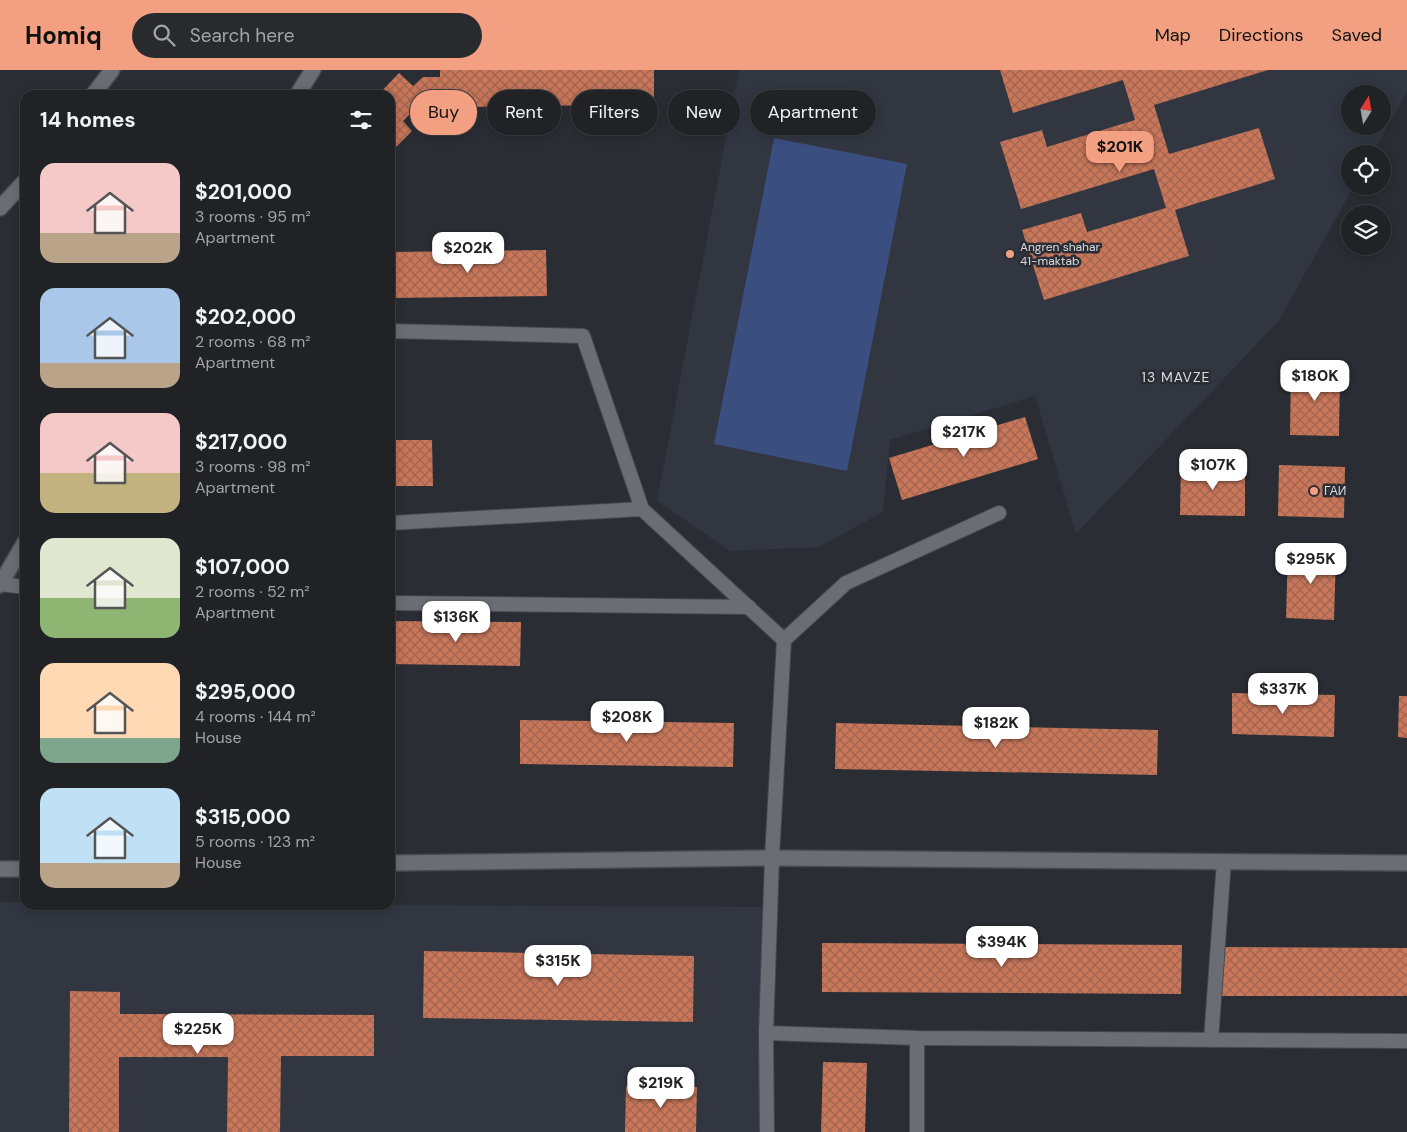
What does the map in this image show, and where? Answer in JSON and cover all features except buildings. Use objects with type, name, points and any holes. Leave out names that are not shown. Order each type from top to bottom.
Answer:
[{"type":"street","points":[[97,90],[112,70]]},
{"type":"street","points":[[299,90],[306,73]]},
{"type":"street","points":[[0,208],[20,186]]},
{"type":"street","points":[[0,584],[20,550]]},
{"type":"street","points":[[395,863],[772,858],[1407,863]]},
{"type":"street","points":[[0,869],[20,868]]},
{"type":"lane","points":[[395,331],[583,336],[642,509],[784,640]]},
{"type":"lane","points":[[395,523],[642,509]]},
{"type":"lane","points":[[767,1132],[766,1033],[772,858],[784,640],[846,583],[998,513]]},
{"type":"lane","points":[[0,584],[20,586]]},
{"type":"lane","points":[[395,603],[749,607]]},
{"type":"lane","points":[[1211,1040],[1224,861]]},
{"type":"lane","points":[[766,1033],[917,1038],[1407,1041]]},
{"type":"lane","points":[[917,1038],[917,1132]]},
{"type":"shaded area","name":"Angren shahar 41-maktab","points":[[739,70],[1407,70],[1407,92],[1391,120],[1391,85],[1341,85],[1341,135],[1383,135],[1377,145],[1341,145],[1341,195],[1349,195],[1343,205],[1341,205],[1341,209],[1278,322],[1076,534],[1035,396],[890,440],[883,512],[819,547],[730,551],[657,501],[727,135],[740,135],[740,90],[735,90]]},
{"type":"shaded area","points":[[774,138],[907,164],[847,471],[714,444]]},
{"type":"shaded area","points":[[0,902],[20,902],[20,910],[395,910],[395,905],[773,907],[766,1132],[0,1132]]},
{"type":"place","name":"Angren shahar 41-maktab","points":[[1010,254]]},
{"type":"place","name":"ГАИ","points":[[1314,491]]},
{"type":"district","name":"13 MAVZE","points":[[1176,377]]}]
